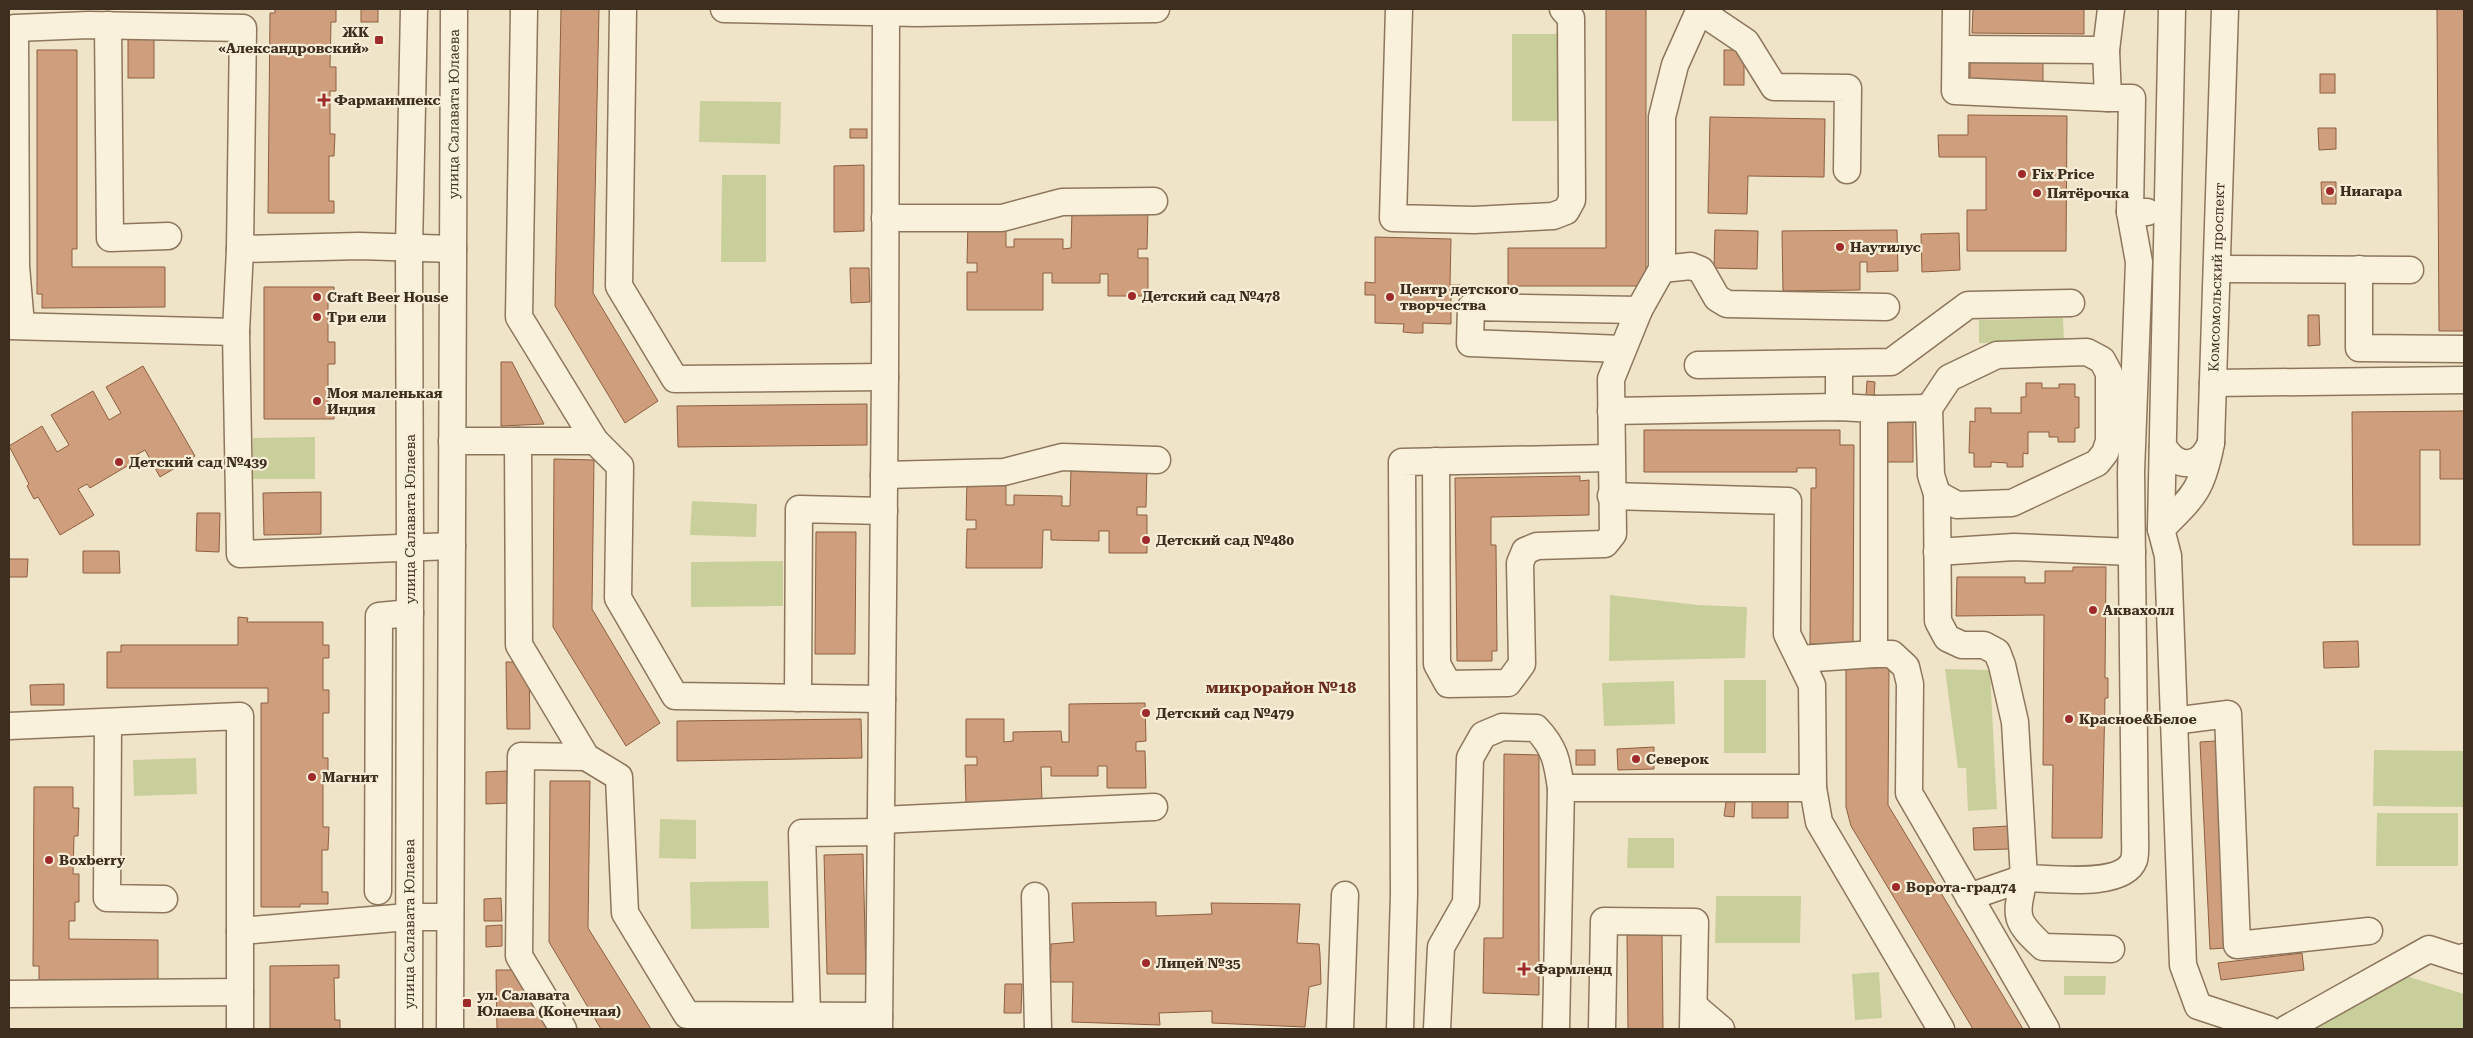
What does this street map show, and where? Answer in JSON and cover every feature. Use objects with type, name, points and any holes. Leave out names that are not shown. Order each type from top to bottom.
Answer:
[{"type":"street","name":"улица Салавата Юлаева","points":[[409,1029],[409,248],[414,9]]},
{"type":"street","name":"улица Салавата Юлаева","points":[[450,1029],[454,9]]},
{"type":"street","points":[[524,9],[519,317],[595,441],[620,466],[618,598],[675,696],[882,699]]},
{"type":"street","points":[[623,9],[619,286],[675,379],[885,377]]},
{"type":"street","points":[[724,9],[886,13],[917,11],[1156,9]]},
{"type":"street","points":[[1399,9],[1393,218],[1474,220],[1553,216],[1566,211],[1572,200],[1571,18],[1563,9]]},
{"type":"street","points":[[1956,9],[1955,91],[2132,98],[2130,212],[2139,262],[2131,472],[2134,860],[2123,873],[2107,879],[2024,878],[1969,897]]},
{"type":"street","points":[[2108,98],[2106,50],[2112,9]]},
{"type":"street","points":[[2172,9],[2161,529],[2168,556],[2183,965],[2199,1018],[2268,1029]]},
{"type":"street","name":"Комсомольский проспект","points":[[2161,529],[2194,496],[2205,473],[2211,443],[2225,9]]},
{"type":"street","points":[[1436,461],[1437,664],[1448,684],[1508,684],[1522,664],[1520,562],[1525,552],[1538,546],[1605,544],[1613,534],[1611,496],[1611,378],[1639,310],[1662,270],[1662,117],[1675,65],[1700,10],[1746,42],[1774,87],[1848,88],[1847,170]]},
{"type":"street","points":[[518,441],[519,645],[586,757],[619,777],[625,913],[687,1015],[807,1015],[879,1023],[885,377],[886,13]]},
{"type":"street","points":[[96,20],[110,238],[168,236]]},
{"type":"street","points":[[236,332],[15,326],[12,266],[15,28],[96,20],[243,28],[240,249],[236,332],[240,554],[452,546]]},
{"type":"street","points":[[1956,49],[2106,50]]},
{"type":"street","points":[[885,218],[1002,218],[1062,202],[1154,201]]},
{"type":"street","points":[[2130,212],[2168,211]]},
{"type":"street","points":[[240,249],[359,246],[453,249]]},
{"type":"street","points":[[1662,270],[1690,266],[1701,270],[1717,298],[1728,304],[1886,307]]},
{"type":"street","points":[[2217,269],[2410,270]]},
{"type":"street","points":[[2359,269],[2358,348],[2464,349]]},
{"type":"street","points":[[1698,365],[1890,362],[1968,305],[2071,303]]},
{"type":"street","points":[[1622,349],[1470,343],[1472,307],[1639,310]]},
{"type":"street","points":[[1937,494],[1957,505],[2012,503],[2097,462],[2105,453],[2109,442],[2108,373],[2102,360],[2087,352],[1997,355],[1949,378],[1929,408],[1931,475],[1937,494],[1938,621],[1947,638],[1962,645],[1984,646],[1996,652],[2002,665],[2015,722],[2024,878],[2017,911],[2023,928],[2043,947],[2111,949]]},
{"type":"street","points":[[1839,407],[1840,363]]},
{"type":"street","points":[[2213,383],[2464,380]]},
{"type":"street","points":[[1611,411],[1839,407],[1874,409],[1929,408]]},
{"type":"street","points":[[1874,409],[1874,654]]},
{"type":"street","points":[[2164,438],[2175,460],[2187,463],[2202,457],[2211,443]]},
{"type":"street","points":[[2131,472],[2164,438]]},
{"type":"street","points":[[452,441],[595,441]]},
{"type":"street","points":[[884,474],[1004,472],[1062,457],[1157,460]]},
{"type":"street","points":[[1400,1029],[1404,894],[1402,462],[1611,458]]},
{"type":"street","points":[[1611,496],[1788,501],[1787,634],[1812,684],[1813,788],[1820,822],[1942,1029]]},
{"type":"street","points":[[798,698],[798,509],[884,511]]},
{"type":"street","points":[[1937,552],[2014,547],[2132,552]]},
{"type":"street","points":[[378,891],[380,616],[410,613]]},
{"type":"street","points":[[1800,659],[1892,654],[1906,667],[1910,684],[1909,793],[2046,1029]]},
{"type":"street","points":[[2173,721],[2228,714],[2237,945],[2369,932]]},
{"type":"street","points":[[9,726],[240,716],[240,1029]]},
{"type":"street","points":[[108,723],[108,898],[164,899]]},
{"type":"street","points":[[1437,1029],[1441,947],[1466,903],[1470,758],[1483,735],[1502,727],[1536,728],[1549,742],[1558,762],[1561,788],[1556,1029]]},
{"type":"street","points":[[563,1029],[519,956],[521,756],[586,757]]},
{"type":"street","points":[[1561,788],[1813,788]]},
{"type":"street","points":[[807,1015],[802,833],[1154,807]]},
{"type":"street","points":[[1340,1029],[1345,895]]},
{"type":"street","points":[[1036,896],[1038,1029]]},
{"type":"street","points":[[240,931],[408,917],[450,917]]},
{"type":"street","points":[[1602,1029],[1604,921],[1695,922],[1694,1018],[1721,1029]]},
{"type":"street","points":[[2286,1029],[2429,949],[2463,960],[2464,957]]},
{"type":"street","points":[[9,994],[240,992]]},
{"type":"green space","points":[[1512,34],[1560,34],[1561,121],[1512,121]]},
{"type":"green space","points":[[700,101],[781,102],[780,144],[699,142]]},
{"type":"green space","points":[[722,175],[766,175],[766,262],[721,262]]},
{"type":"green space","points":[[2063,318],[2064,342],[1979,343],[1979,320]]},
{"type":"green space","points":[[315,437],[315,479],[253,479],[253,438]]},
{"type":"green space","points":[[692,501],[757,504],[756,537],[690,535]]},
{"type":"green space","points":[[783,561],[783,606],[691,607],[691,562]]},
{"type":"green space","points":[[1610,595],[1698,605],[1747,607],[1745,658],[1609,661]]},
{"type":"green space","points":[[1945,669],[1990,670],[1997,809],[1968,811],[1966,768],[1958,768]]},
{"type":"green space","points":[[1724,680],[1766,680],[1766,753],[1724,753]]},
{"type":"green space","points":[[1674,681],[1675,724],[1604,726],[1602,683]]},
{"type":"green space","points":[[2374,750],[2464,751],[2464,807],[2373,806]]},
{"type":"green space","points":[[196,758],[197,794],[134,796],[133,760]]},
{"type":"green space","points":[[2377,813],[2458,813],[2458,866],[2376,866]]},
{"type":"green space","points":[[660,819],[696,820],[696,859],[659,858]]},
{"type":"green space","points":[[1628,838],[1674,838],[1674,868],[1627,868]]},
{"type":"green space","points":[[768,881],[769,928],[691,929],[690,882]]},
{"type":"green space","points":[[1716,896],[1801,896],[1800,943],[1715,943]]},
{"type":"green space","points":[[2390,971],[2464,994],[2464,1029],[2289,1029]]},
{"type":"green space","points":[[1879,972],[1882,1018],[1855,1020],[1852,974]]},
{"type":"green space","points":[[2064,976],[2106,976],[2105,995],[2064,995]]},
{"type":"building","points":[[275,9],[336,9],[336,22],[331,22],[330,67],[336,67],[336,91],[330,91],[330,134],[335,134],[334,156],[329,156],[329,201],[334,201],[334,213],[268,213],[270,13],[275,13]]},
{"type":"building","points":[[361,9],[378,9],[378,22],[361,22]]},
{"type":"building","points":[[561,9],[599,9],[593,293],[658,401],[625,423],[555,306]]},
{"type":"building","points":[[1606,9],[1646,9],[1646,286],[1508,286],[1508,248],[1606,248]]},
{"type":"building","points":[[1973,9],[2084,9],[2084,34],[1972,33]]},
{"type":"building","points":[[2437,9],[2464,9],[2464,331],[2439,331]]},
{"type":"building","points":[[128,39],[154,39],[154,78],[128,78]]},
{"type":"building","points":[[37,50],[77,50],[77,249],[72,249],[72,267],[165,267],[165,307],[42,308],[42,294],[37,294]]},
{"type":"building","points":[[1724,50],[1744,50],[1744,85],[1724,85]]},
{"type":"building","points":[[1970,62],[2043,63],[2043,85],[1970,85]]},
{"type":"building","points":[[2320,74],[2335,74],[2335,93],[2320,93]]},
{"type":"building","points":[[1968,115],[2067,116],[2066,251],[1967,251],[1967,210],[1986,210],[1986,157],[1939,157],[1938,135],[1968,135]]},
{"type":"building","points":[[1710,117],[1825,119],[1824,177],[1748,176],[1747,214],[1708,213]]},
{"type":"building","points":[[2318,128],[2336,128],[2336,149],[2319,150]]},
{"type":"building","points":[[850,129],[867,129],[867,138],[850,138]]},
{"type":"building","points":[[864,165],[864,231],[834,232],[834,166]]},
{"type":"building","points":[[2321,182],[2336,182],[2336,204],[2322,204]]},
{"type":"building","points":[[1072,211],[1148,211],[1147,249],[1138,249],[1138,258],[1148,258],[1148,296],[1108,296],[1108,274],[1100,274],[1100,283],[1052,283],[1052,273],[1043,273],[1043,310],[967,310],[967,272],[977,272],[977,263],[967,263],[968,223],[1006,223],[1006,247],[1014,247],[1014,239],[1063,239],[1063,249],[1071,248]]},
{"type":"building","points":[[1715,230],[1758,231],[1757,269],[1714,268]]},
{"type":"building","name":"Наутилус","points":[[1897,230],[1898,271],[1867,272],[1867,262],[1860,262],[1860,290],[1783,291],[1782,231]]},
{"type":"building","points":[[1959,233],[1960,270],[1922,272],[1921,234]]},
{"type":"building","points":[[1375,237],[1451,239],[1450,285],[1460,285],[1460,296],[1451,295],[1451,324],[1423,323],[1423,333],[1413,333],[1403,332],[1404,324],[1375,323],[1375,295],[1365,295],[1365,282],[1375,283]]},
{"type":"building","points":[[850,268],[869,268],[870,302],[851,303]]},
{"type":"building","points":[[264,287],[334,287],[334,298],[328,298],[328,342],[335,342],[335,364],[328,364],[328,407],[334,407],[334,419],[264,419]]},
{"type":"building","points":[[2308,315],[2319,315],[2320,345],[2308,346]]},
{"type":"building","points":[[501,362],[512,362],[544,424],[501,426]]},
{"type":"building","points":[[143,366],[195,456],[160,477],[145,450],[136,455],[139,459],[90,488],[87,484],[78,489],[94,515],[60,535],[38,497],[34,499],[27,486],[29,484],[9,446],[42,426],[57,452],[69,445],[51,415],[93,391],[109,420],[121,413],[106,387]]},
{"type":"building","points":[[1867,381],[1875,382],[1874,397],[1866,396]]},
{"type":"building","points":[[2026,383],[2042,383],[2042,388],[2059,388],[2059,384],[2075,384],[2075,397],[2079,397],[2079,428],[2075,428],[2075,442],[2058,442],[2058,437],[2049,437],[2049,432],[2028,432],[2028,454],[2023,453],[2023,467],[2007,467],[2007,463],[1991,462],[1991,467],[1974,467],[1974,453],[1969,453],[1970,421],[1975,422],[1975,408],[1991,408],[1991,413],[2021,413],[2021,397],[2026,397]]},
{"type":"building","points":[[867,404],[867,445],[678,447],[677,406]]},
{"type":"building","points":[[2464,411],[2464,479],[2440,479],[2440,450],[2420,450],[2420,545],[2353,545],[2352,412]]},
{"type":"building","points":[[1883,420],[1913,420],[1913,462],[1883,462]]},
{"type":"building","points":[[1644,430],[1840,430],[1840,445],[1854,445],[1853,644],[1810,644],[1811,488],[1816,488],[1816,468],[1797,468],[1797,472],[1644,472]]},
{"type":"building","points":[[554,459],[594,460],[592,609],[660,723],[626,746],[553,627]]},
{"type":"building","points":[[1071,468],[1147,468],[1146,507],[1137,507],[1137,515],[1147,515],[1147,553],[1109,553],[1109,531],[1099,531],[1099,541],[1051,540],[1051,530],[1043,530],[1042,568],[966,568],[967,529],[976,529],[976,520],[966,520],[967,481],[1006,482],[1006,505],[1014,505],[1014,495],[1062,496],[1062,506],[1070,506]]},
{"type":"building","points":[[1580,476],[1580,481],[1589,480],[1589,515],[1491,517],[1491,545],[1496,545],[1497,651],[1492,651],[1492,661],[1457,661],[1455,478]]},
{"type":"building","points":[[321,492],[321,534],[264,535],[263,493]]},
{"type":"building","points":[[197,513],[220,513],[219,552],[196,551]]},
{"type":"building","points":[[816,532],[856,532],[855,654],[815,654]]},
{"type":"building","points":[[83,551],[119,551],[120,573],[83,573]]},
{"type":"building","points":[[9,559],[28,559],[27,577],[9,577]]},
{"type":"building","points":[[2073,567],[2106,567],[2105,678],[2108,678],[2108,698],[2105,698],[2102,838],[2052,838],[2053,765],[2043,765],[2044,615],[1956,616],[1957,577],[2025,577],[2025,583],[2045,583],[2045,571],[2073,571]]},
{"type":"building","points":[[238,617],[248,618],[247,622],[323,622],[323,645],[329,645],[329,658],[323,658],[323,690],[329,690],[329,713],[323,713],[323,758],[328,758],[328,783],[323,783],[323,827],[329,827],[328,850],[322,850],[322,892],[328,892],[328,904],[300,904],[300,907],[261,907],[261,703],[268,703],[268,688],[107,688],[107,652],[121,652],[121,645],[238,645]]},
{"type":"building","points":[[2358,641],[2359,667],[2324,668],[2323,642]]},
{"type":"building","points":[[506,662],[529,662],[530,729],[507,729]]},
{"type":"building","points":[[1846,663],[1889,663],[1888,805],[2023,1029],[1973,1029],[1851,826],[1846,807]]},
{"type":"building","points":[[64,684],[64,705],[31,705],[30,685]]},
{"type":"building","points":[[1145,703],[1146,741],[1136,742],[1136,751],[1145,751],[1146,788],[1107,788],[1107,766],[1098,766],[1098,776],[1051,776],[1051,767],[1041,767],[1042,804],[966,805],[965,765],[977,765],[977,757],[966,757],[966,719],[1004,719],[1004,742],[1013,741],[1013,732],[1061,731],[1062,742],[1069,742],[1069,704]]},
{"type":"building","points":[[861,719],[862,758],[677,761],[677,721]]},
{"type":"building","points":[[2216,741],[2226,948],[2210,949],[2200,742]]},
{"type":"building","name":"Северок","points":[[1654,747],[1654,769],[1618,770],[1617,749]]},
{"type":"building","points":[[1576,750],[1595,750],[1595,765],[1576,765]]},
{"type":"building","points":[[1504,754],[1539,755],[1539,995],[1483,993],[1484,938],[1503,938]]},
{"type":"building","points":[[507,771],[507,803],[486,804],[486,772]]},
{"type":"building","points":[[550,781],[590,781],[588,928],[651,1029],[601,1029],[549,942]]},
{"type":"building","points":[[34,787],[73,787],[73,808],[79,808],[78,836],[74,836],[73,874],[79,874],[79,902],[75,902],[75,921],[69,921],[69,939],[158,940],[158,980],[39,980],[39,966],[33,966]]},
{"type":"building","points":[[1752,798],[1788,798],[1788,818],[1752,818]]},
{"type":"building","points":[[1726,802],[1735,802],[1734,817],[1724,816]]},
{"type":"building","points":[[2009,826],[2010,849],[1974,850],[1973,828]]},
{"type":"building","points":[[863,854],[866,974],[827,974],[824,855]]},
{"type":"building","points":[[501,898],[502,921],[484,921],[484,899]]},
{"type":"building","points":[[1156,902],[1156,916],[1212,914],[1211,903],[1300,904],[1297,943],[1319,944],[1320,954],[1321,984],[1309,987],[1305,1027],[1212,1023],[1212,1011],[1159,1013],[1160,1025],[1072,1022],[1073,982],[1050,982],[1051,944],[1074,942],[1072,903]]},
{"type":"building","points":[[502,925],[502,946],[486,947],[486,926]]},
{"type":"building","points":[[1627,934],[1662,934],[1663,1029],[1628,1029]]},
{"type":"building","points":[[2302,953],[2304,970],[2221,980],[2218,963]]},
{"type":"building","points":[[339,965],[339,978],[334,978],[335,1020],[340,1020],[340,1029],[270,1029],[270,966]]},
{"type":"building","points":[[496,970],[516,970],[552,1029],[497,1029]]},
{"type":"building","points":[[1005,984],[1022,984],[1021,1013],[1004,1013]]},
{"type":"place","name":"ЖК «Александровский»","points":[[379,40]]},
{"type":"place","name":"Фармаимпекс","points":[[324,100]]},
{"type":"place","name":"Fix Price","points":[[2022,174]]},
{"type":"place","name":"Ниагара","points":[[2330,191]]},
{"type":"place","name":"Пятёрочка","points":[[2037,193]]},
{"type":"place","name":"Наутилус","points":[[1840,247]]},
{"type":"place","name":"Детский сад №478","points":[[1132,296]]},
{"type":"place","name":"Craft Beer House","points":[[317,297]]},
{"type":"place","name":"Центр детского творчества","points":[[1390,297]]},
{"type":"place","name":"Три ели","points":[[317,317]]},
{"type":"place","name":"Моя маленькая Индия","points":[[317,401]]},
{"type":"place","name":"Детский сад №439","points":[[119,462]]},
{"type":"place","name":"Детский сад №480","points":[[1146,540]]},
{"type":"place","name":"Аквахолл","points":[[2093,610]]},
{"type":"place","name":"Детский сад №479","points":[[1146,713]]},
{"type":"place","name":"Красное&Белое","points":[[2069,719]]},
{"type":"place","name":"Северок","points":[[1636,759]]},
{"type":"place","name":"Магнит","points":[[312,777]]},
{"type":"place","name":"Boxberry","points":[[49,860]]},
{"type":"place","name":"Ворота-град74","points":[[1896,887]]},
{"type":"place","name":"Лицей №35","points":[[1146,963]]},
{"type":"place","name":"Фармленд","points":[[1524,969]]},
{"type":"place","name":"ул. Салавата Юлаева (Конечная)","points":[[467,1003]]},
{"type":"district","name":"микрорайон №18","points":[[1281,687]]}]
